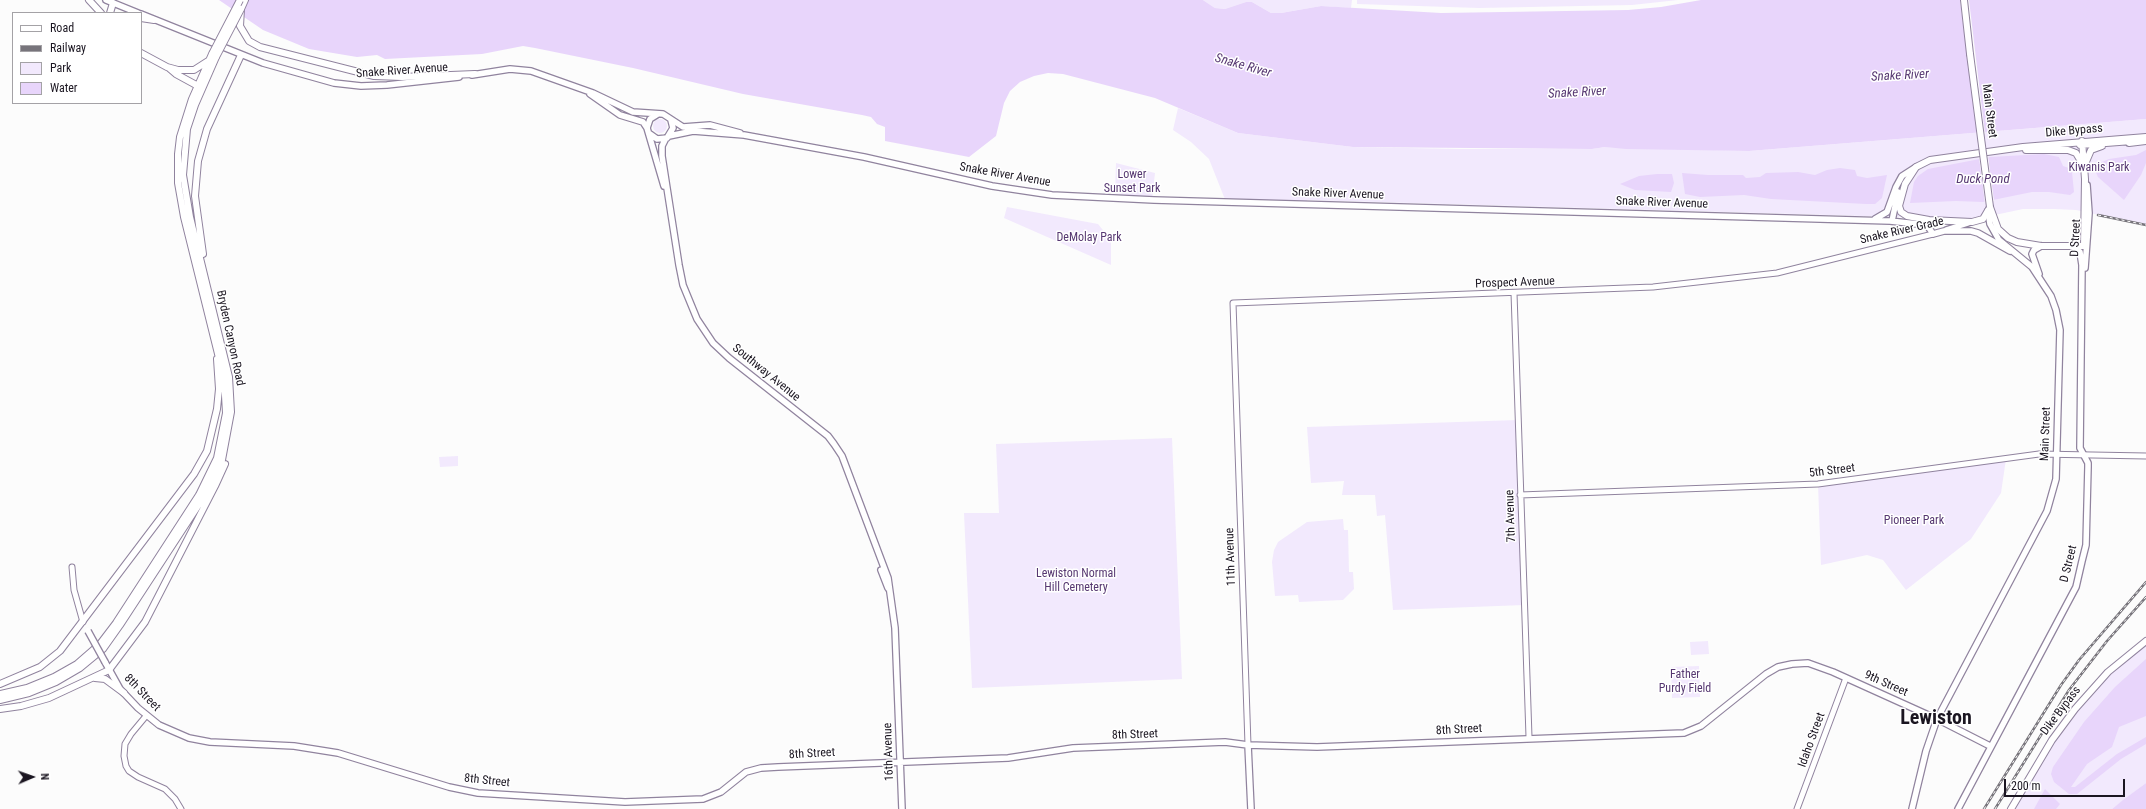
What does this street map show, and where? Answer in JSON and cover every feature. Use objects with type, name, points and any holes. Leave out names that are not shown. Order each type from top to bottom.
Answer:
[{"type":"main road","points":[[89,0],[100,12]]},
{"type":"main road","points":[[106,0],[136,12]]},
{"type":"main road","points":[[214,56],[240,0]]},
{"type":"main road","points":[[166,66],[178,70],[194,70],[202,66],[214,56],[246,0]]},
{"type":"main road","name":"Main Street","points":[[1913,808],[1926,751],[1937,719],[2047,511],[2056,479],[2060,330],[2056,310],[2041,280],[2032,267],[2010,251],[1999,240],[1988,220],[1989,208],[1964,0]]},
{"type":"main road","points":[[110,12],[113,3]]},
{"type":"main road","points":[[241,9],[240,26],[246,38],[252,44],[312,61],[374,76],[402,77],[475,74]]},
{"type":"main road","name":"Snake River Avenue","points":[[142,14],[241,55],[301,75],[351,86],[387,85],[510,69],[521,69],[545,75],[633,112],[658,114]]},
{"type":"main road","points":[[142,18],[154,20]]},
{"type":"main road","points":[[142,54],[166,66],[198,86],[205,82]]},
{"type":"main road","points":[[206,281],[195,196],[198,161],[207,129],[241,55]]},
{"type":"main road","name":"Bryden Canyon Road","points":[[0,700],[29,693],[69,675],[92,659],[111,639],[212,483],[226,447],[231,412],[229,378],[187,204],[183,175],[187,129],[214,56]]},
{"type":"main road","name":"Bryden Canyon Road","points":[[0,694],[28,688],[54,677],[77,664],[100,644],[116,623],[199,495],[217,458],[226,413],[224,378],[184,217],[178,183],[178,154],[180,137],[192,99],[214,56]]},
{"type":"main road","points":[[187,80],[191,90],[192,99]]},
{"type":"main road","name":"Snake River Avenue","points":[[577,88],[620,115],[643,122],[648,131]]},
{"type":"main road","points":[[658,114],[663,114],[671,120],[673,128],[668,137],[657,139],[648,131],[650,119],[658,114]]},
{"type":"main road","name":"Snake River Avenue","points":[[671,120],[683,127],[710,125],[744,135]]},
{"type":"main road","name":"Southway Avenue","points":[[648,131],[668,198]]},
{"type":"main road","name":"Snake River Avenue","points":[[668,137],[698,131],[744,135],[864,157],[1000,187],[1052,195],[1154,200],[1892,221],[1927,225],[1933,234]]},
{"type":"main road","name":"Southway Avenue","points":[[668,137],[662,150],[668,198],[683,285],[697,319],[713,342],[729,358],[828,436],[842,456],[877,552],[883,577],[889,591],[895,628],[898,694]]},
{"type":"main road","name":"Dike Bypass","points":[[1916,167],[1937,159],[2004,150],[2146,137]]},
{"type":"main road","points":[[2084,168],[2090,152],[2096,147],[2146,140]]},
{"type":"main road","name":"Dike Bypass","points":[[2004,150],[2024,150],[2082,143],[2146,140]]},
{"type":"main road","name":"D Street","points":[[1958,809],[1990,746],[2078,584],[2086,545],[2088,463],[2080,448],[2083,298],[2089,207],[2082,143]]},
{"type":"main road","points":[[2024,150],[2071,151],[2078,155],[2084,168]]},
{"type":"main road","points":[[1916,167],[1901,184],[1892,221],[1930,220],[1972,222]]},
{"type":"main road","points":[[1868,220],[1880,217],[1887,212],[1900,180],[1910,169],[1916,167]]},
{"type":"main road","points":[[1916,167],[1903,189],[1900,208],[1907,216],[1930,220]]},
{"type":"main road","name":"D Street","points":[[2085,179],[2084,232],[2086,246]]},
{"type":"main road","points":[[1944,231],[1983,219],[1989,208]]},
{"type":"main road","points":[[1989,208],[1996,226],[2005,236],[2022,243],[2041,246],[2086,246]]},
{"type":"main road","name":"Snake River Grade","points":[[1933,234],[1944,231],[1964,230],[1978,232],[2010,251]]},
{"type":"main road","points":[[2072,246],[2080,243],[2084,232]]},
{"type":"main road","points":[[2041,246],[2034,250],[2032,254],[2041,280]]},
{"type":"main road","name":"D Street","points":[[2072,246],[2078,250],[2082,258],[2083,298]]},
{"type":"main road","points":[[0,684],[25,675],[60,651],[180,495],[206,451],[216,415],[219,389],[213,332]]},
{"type":"main road","points":[[0,709],[36,703],[109,670],[145,622],[215,486],[229,448],[232,430],[231,412]]},
{"type":"main road","name":"8th Street","points":[[83,622],[104,662],[124,692],[146,716],[170,731],[193,739],[210,742],[294,746],[332,752],[361,759],[449,787],[498,795],[625,802],[697,800],[718,794],[743,774],[761,768],[1008,758],[1082,748],[1225,742],[1248,745],[1317,747],[1529,737],[1670,733]]},
{"type":"main road","name":"Dike Bypass","points":[[2010,809],[2052,740],[2075,709],[2108,672],[2146,641]]},
{"type":"main road","name":"9th Street","points":[[1670,733],[1684,733],[1696,729],[1752,684],[1778,667],[1808,663],[1846,678],[1937,719],[1990,746]]},
{"type":"main road","points":[[91,679],[105,679],[124,692]]},
{"type":"main road","name":"16th Avenue","points":[[898,694],[902,809]]},
{"type":"main road","name":"11th Avenue","points":[[1248,745],[1251,809]]},
{"type":"street","name":"Snake River Grade","points":[[1796,269],[1933,234]]},
{"type":"street","name":"Prospect Avenue","points":[[1233,303],[1653,288],[1777,274],[1796,269]]},
{"type":"street","name":"7th Avenue","points":[[1514,293],[1529,737]]},
{"type":"street","name":"11th Avenue","points":[[1233,303],[1248,745]]},
{"type":"street","name":"5th Street","points":[[1520,495],[1818,484],[2039,454],[2146,456]]},
{"type":"street","name":"8th Street","points":[[72,568],[74,590],[83,622]]},
{"type":"street","name":"Idaho Street","points":[[1797,809],[1846,678]]},
{"type":"street","points":[[146,716],[125,744],[124,756],[126,766],[129,771],[138,777],[165,789],[175,799],[181,809]]},
{"type":"green space","points":[[1203,0],[1352,0],[1351,8],[1321,6],[1281,13],[1271,13],[1252,2],[1246,2],[1225,9],[1215,8]]},
{"type":"green space","points":[[1357,0],[1678,0],[1632,5],[1479,8],[1357,4]]},
{"type":"green space","name":"Kiwanis Park","points":[[1178,108],[1238,133],[1353,147],[1460,149],[1592,149],[1605,147],[1749,151],[2146,119],[2146,225],[2076,210],[2054,209],[2023,209],[1976,219],[1967,219],[1307,200],[1307,204],[1226,202],[1209,159],[1191,142],[1173,130]]},
{"type":"green space","points":[[660,119],[665,121],[667,126],[665,131],[660,133],[655,131],[653,126],[655,121]]},
{"type":"green space","name":"Lower Sunset Park","points":[[1116,163],[1155,173],[1152,200],[1115,194]]},
{"type":"green space","name":"DeMolay Park","points":[[1007,207],[1098,224],[1111,240],[1111,265],[1004,218]]},
{"type":"green space","points":[[1518,420],[1524,605],[1393,610],[1385,515],[1377,516],[1375,495],[1342,495],[1344,481],[1311,483],[1307,427]]},
{"type":"green space","name":"Lewiston Normal Hill Cemetery","points":[[1172,438],[1182,679],[972,688],[964,513],[999,513],[996,444]]},
{"type":"green space","points":[[458,456],[458,466],[440,467],[439,457]]},
{"type":"green space","name":"Pioneer Park","points":[[2006,459],[2001,493],[1971,539],[1906,590],[1883,560],[1867,555],[1821,565],[1818,484]]},
{"type":"green space","points":[[1343,519],[1344,530],[1348,530],[1349,572],[1353,572],[1354,589],[1343,600],[1299,602],[1298,595],[1275,596],[1272,562],[1274,550],[1278,542],[1307,522]]},
{"type":"green space","points":[[1708,641],[1709,654],[1691,655],[1690,642]]},
{"type":"green space","points":[[2146,644],[2146,783],[2112,809],[2011,809],[2052,740],[2091,689]]},
{"type":"green space","name":"Father Purdy Field","points":[[1699,666],[1700,697],[1672,698],[1671,667]]},
{"type":"water","name":"Snake River","points":[[219,0],[1203,0],[1215,8],[1225,9],[1246,2],[1252,2],[1271,13],[1281,13],[1321,6],[1441,13],[1628,10],[1661,7],[1701,0],[2146,0],[2146,119],[1749,151],[1626,149],[1605,147],[1592,149],[1353,147],[1238,133],[1155,98],[1063,74],[1048,73],[1034,76],[1020,82],[1010,91],[1004,103],[996,136],[969,157],[885,141],[885,127],[877,124],[871,117],[743,94],[633,68],[523,46],[482,54],[385,59],[377,55],[357,57],[309,49],[263,30]]},
{"type":"water","points":[[2146,150],[2146,163],[2141,175],[2124,200],[2098,177],[2095,170],[2097,164],[2109,159],[2136,155]]},
{"type":"water","name":"Duck Pond","points":[[2044,154],[2059,157],[2063,166],[2069,168],[2072,172],[2074,192],[2070,195],[2049,192],[2032,192],[1983,202],[1956,201],[1910,203],[1914,182],[1918,176],[1928,169],[1990,157]]},
{"type":"water","points":[[1840,168],[1855,170],[1857,176],[1867,178],[1887,175],[1882,198],[1875,204],[1866,204],[1771,199],[1744,195],[1700,197],[1685,194],[1682,173],[1743,175],[1746,178],[1760,177],[1766,173],[1798,172],[1815,175],[1827,170]]},
{"type":"water","points":[[1672,174],[1674,183],[1671,192],[1635,190],[1620,184],[1639,176]]},
{"type":"water","points":[[2146,659],[2146,716],[2119,727],[2112,747],[2087,764],[2071,787],[2075,787],[2117,754],[2146,737],[2146,744],[2121,759],[2077,794],[2069,794],[2054,782],[2051,774],[2053,767],[2084,722],[2115,687]]},
{"type":"water","points":[[2146,783],[2146,809],[2112,809],[2123,800]]},
{"type":"water","points":[[2045,789],[2060,804],[2056,809],[2034,809]]},
{"type":"pier","points":[[1960,0],[1969,0],[1985,134],[1977,135]]},
{"type":"pier","points":[[1988,156],[1994,201],[1985,203],[1979,157]]},
{"type":"railway","points":[[2098,215],[2146,225]]},
{"type":"railway","points":[[1984,809],[2061,685],[2079,660],[2146,582]]},
{"type":"railway","points":[[1995,809],[2069,690],[2107,641],[2146,597]]},
{"type":"district","name":"Lewiston","points":[[1936,719]]}]
